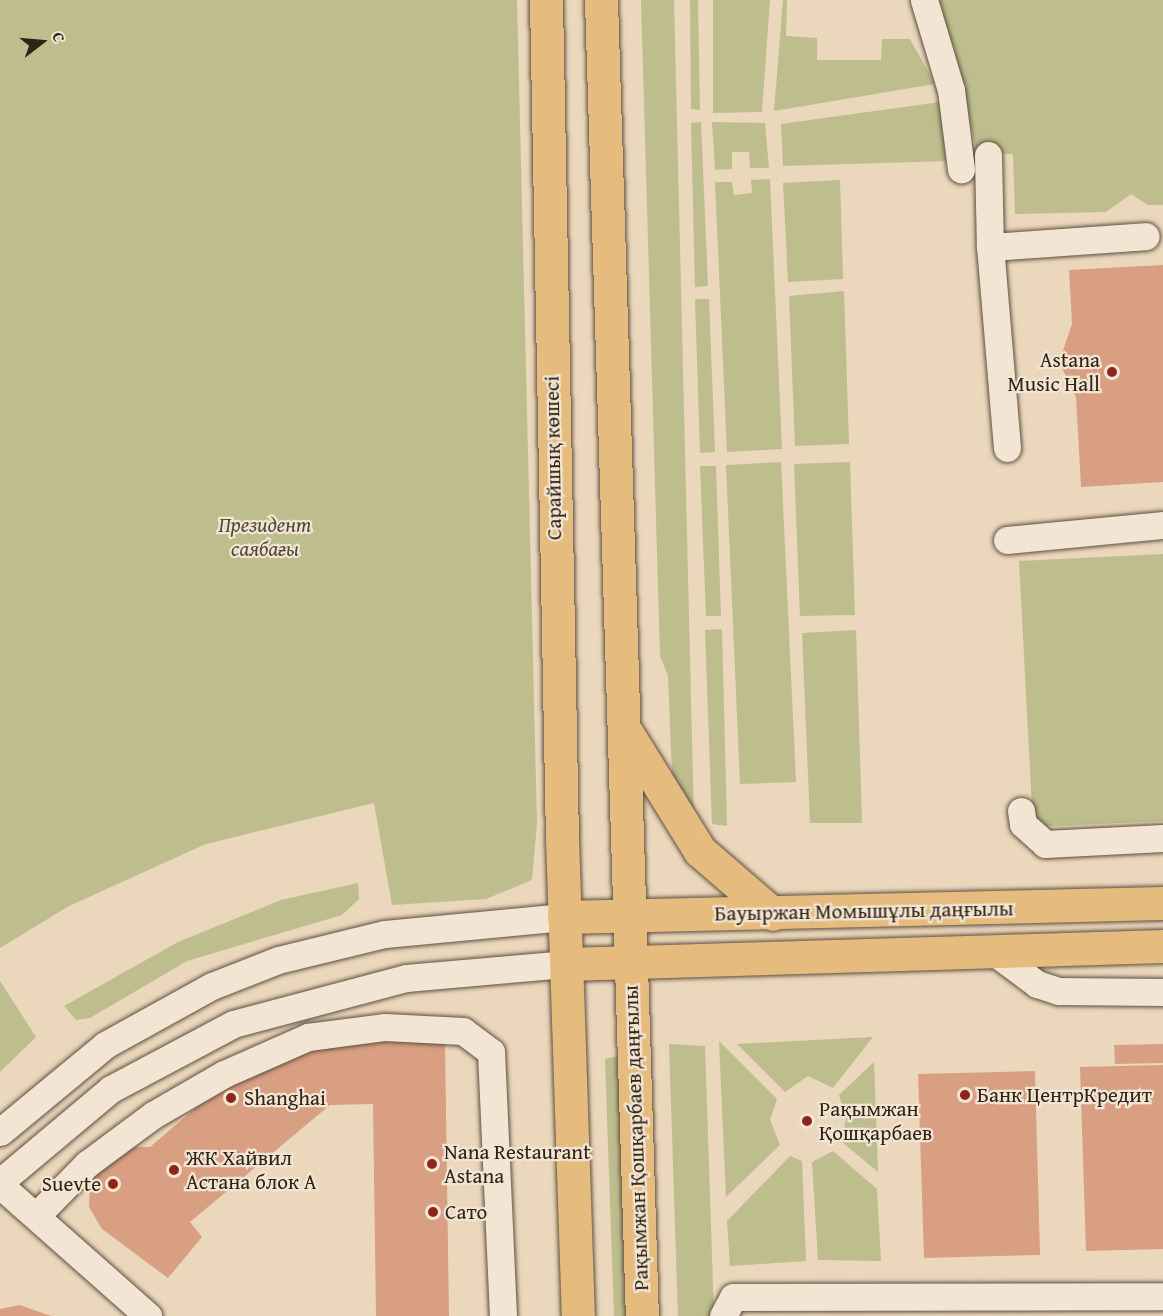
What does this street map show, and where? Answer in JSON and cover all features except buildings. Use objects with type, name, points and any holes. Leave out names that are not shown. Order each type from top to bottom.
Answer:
[{"type":"main road","name":"Сарайшық көшесі","points":[[546,0],[564,916],[567,964]]},
{"type":"main road","points":[[601,0],[629,916]]},
{"type":"main road","points":[[622,726],[700,851],[773,914]]},
{"type":"main road","name":"Бауыржан Момышұлы даңғылы","points":[[564,916],[773,914],[1163,903]]},
{"type":"main road","name":"Рақымжан Қошқарбаев даңғылы","points":[[629,916],[642,1316]]},
{"type":"main road","name":"Бауыржан Момышұлы даңғылы","points":[[567,964],[630,960],[1163,946]]},
{"type":"main road","points":[[567,964],[578,1316]]},
{"type":"street","points":[[924,0],[951,90],[961,169]]},
{"type":"street","points":[[988,155],[990,247],[1007,448]]},
{"type":"street","points":[[990,247],[1146,236]]},
{"type":"street","points":[[1007,540],[1163,525]]},
{"type":"street","points":[[1021,811],[1023,824],[1045,844],[1163,838]]},
{"type":"street","points":[[0,1132],[105,1045],[212,986],[278,960],[385,934],[564,916]]},
{"type":"street","points":[[994,952],[1037,984],[1059,991],[1163,992]]},
{"type":"street","points":[[148,1316],[0,1183],[111,1089],[233,1024],[298,1003],[406,978],[567,964]]},
{"type":"street","points":[[36,1216],[87,1164],[153,1115],[224,1074],[298,1042],[385,1027],[463,1031],[491,1052],[503,1316]]},
{"type":"street","points":[[723,1316],[733,1297],[909,1306],[1163,1296]]},
{"type":"green space","name":"Президент саябағы","points":[[0,0],[517,0],[537,824],[532,880],[486,899],[392,905],[374,803],[206,844],[69,906],[0,948]]},
{"type":"green space","points":[[641,0],[674,0],[694,822],[672,774],[668,676],[660,656]]},
{"type":"green space","points":[[690,0],[698,0],[700,110],[691,109]]},
{"type":"green space","points":[[713,0],[770,0],[762,112],[713,113]]},
{"type":"green space","points":[[783,0],[787,0],[786,36],[817,38],[817,60],[881,60],[882,39],[910,39],[935,84],[774,111]]},
{"type":"green space","points":[[938,0],[1163,0],[1163,205],[1148,205],[1131,194],[1106,212],[1015,214],[1013,154],[978,154]]},
{"type":"green space","points":[[940,102],[948,161],[783,166],[781,124]]},
{"type":"green space","points":[[701,122],[708,286],[695,287],[691,123]]},
{"type":"green space","points":[[712,122],[765,123],[769,168],[750,168],[749,152],[732,152],[732,169],[715,170]]},
{"type":"green space","points":[[770,179],[782,449],[727,452],[715,182],[732,182],[734,195],[752,193],[751,180]]},
{"type":"green space","points":[[840,180],[843,279],[788,282],[783,183]]},
{"type":"green space","points":[[844,291],[849,444],[795,446],[789,296]]},
{"type":"green space","points":[[695,299],[709,299],[715,452],[700,453]]},
{"type":"green space","points":[[781,462],[796,782],[740,784],[726,465]]},
{"type":"green space","points":[[850,462],[855,615],[800,616],[794,464]]},
{"type":"green space","points":[[700,466],[716,466],[721,616],[706,616]]},
{"type":"green space","points":[[1163,554],[1163,821],[1033,827],[1019,561]]},
{"type":"green space","points":[[722,629],[727,826],[712,824],[705,630]]},
{"type":"green space","points":[[856,630],[862,823],[810,823],[802,633]]},
{"type":"green space","points":[[358,883],[359,899],[342,915],[187,961],[90,1018],[76,1020],[64,1006],[178,942],[281,900]]},
{"type":"green space","points":[[0,981],[36,1037],[0,1072]]},
{"type":"green space","points":[[873,1037],[833,1088],[808,1076],[785,1092],[737,1044]]},
{"type":"green space","points":[[719,1041],[777,1099],[770,1120],[780,1145],[726,1197]]},
{"type":"green space","points":[[669,1044],[705,1046],[714,1316],[678,1316]]},
{"type":"green space","points":[[619,1056],[630,1316],[614,1316],[605,1059]]},
{"type":"green space","points":[[874,1062],[878,1172],[842,1142],[846,1118],[839,1095]]},
{"type":"green space","points":[[833,1151],[877,1189],[881,1261],[818,1260],[812,1162]]},
{"type":"green space","points":[[790,1156],[802,1161],[806,1261],[730,1266],[727,1221]]},
{"type":"place","name":"Astana Music Hall","points":[[1112,372]]},
{"type":"place","name":"Банк ЦентрКредит","points":[[965,1095]]},
{"type":"place","name":"Shanghai","points":[[231,1098]]},
{"type":"place","name":"Рақымжан Қошқарбаев","points":[[807,1121]]},
{"type":"place","name":"Nana Restaurant Astana","points":[[432,1164]]},
{"type":"place","name":"ЖК Хайвил Астана блок А","points":[[174,1170]]},
{"type":"place","name":"Suevte","points":[[113,1184]]},
{"type":"place","name":"Сато","points":[[433,1212]]}]
